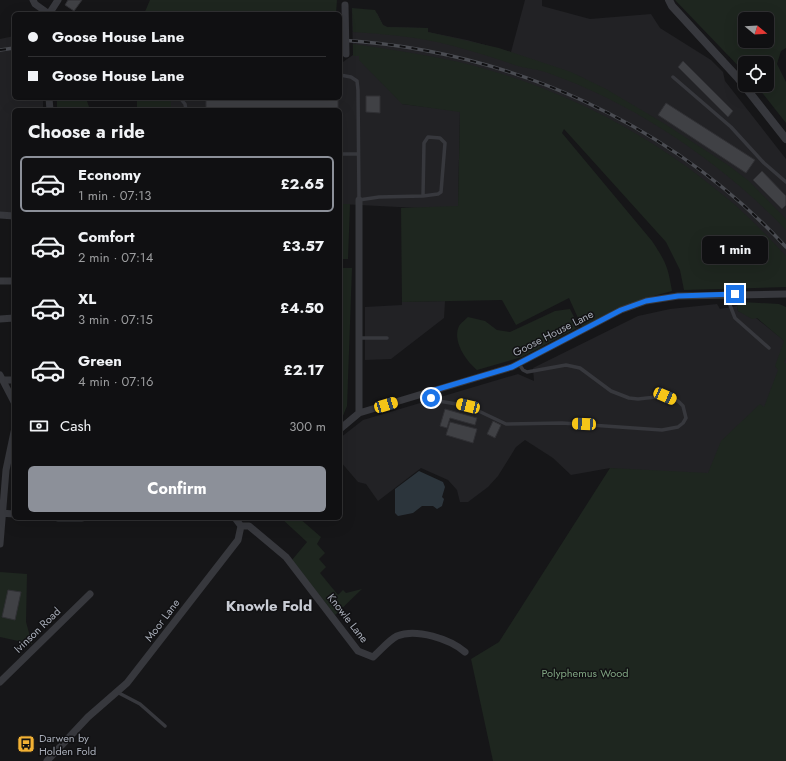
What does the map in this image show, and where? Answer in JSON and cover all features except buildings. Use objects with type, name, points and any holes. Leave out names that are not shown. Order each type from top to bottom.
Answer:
[{"type":"street","points":[[33,0],[34,4],[46,12]]},
{"type":"street","points":[[50,12],[58,0]]},
{"type":"street","points":[[669,0],[672,6],[738,78],[786,139]]},
{"type":"street","points":[[343,53],[345,2]]},
{"type":"street","points":[[358,200],[359,413]]},
{"type":"street","points":[[0,215],[12,216]]},
{"type":"street","points":[[0,281],[12,281]]},
{"type":"street","name":"Goose House Lane","points":[[342,427],[359,413],[512,367],[621,310],[646,301],[678,296],[786,294]]},
{"type":"street","points":[[0,319],[12,318]]},
{"type":"street","points":[[1,378],[12,380]]},
{"type":"street","points":[[1,378],[12,398]]},
{"type":"street","points":[[0,544],[1,513],[6,470],[12,442]]},
{"type":"street","points":[[1,513],[12,514]]},
{"type":"street","name":"Knowle Lane","points":[[236,520],[241,526],[249,526],[286,558],[358,651],[373,657],[396,637],[410,633],[437,637],[456,644],[464,652]]},
{"type":"street","name":"Moor Lane","points":[[47,761],[88,717],[127,683],[238,540],[241,526]]},
{"type":"street","name":"Ivinson Road","points":[[0,682],[90,594]]},
{"type":"lane","points":[[342,75],[351,77],[357,81],[358,200],[423,196],[438,194],[443,188],[445,143],[440,138],[428,137],[424,143],[423,196]]},
{"type":"lane","points":[[673,77],[732,127],[764,163],[786,182]]},
{"type":"lane","points":[[342,154],[358,154]]},
{"type":"lane","points":[[726,294],[735,318],[769,348]]},
{"type":"lane","points":[[358,338],[387,338]]},
{"type":"lane","points":[[428,392],[433,400],[468,406],[506,424],[562,423],[662,430],[678,427],[686,418],[683,406],[665,396],[638,399],[629,398],[611,391],[580,368],[566,365],[527,372],[523,370],[519,363]]},
{"type":"lane","points":[[117,692],[140,704],[164,726]]},
{"type":"shaded area","points":[[525,0],[542,0],[542,6],[590,19],[651,14],[660,28],[711,60],[723,72],[725,81],[786,159],[786,264],[557,105],[402,104],[460,111],[458,207],[418,208],[342,204],[342,108],[171,108],[171,100],[342,100],[342,63],[353,55],[352,10],[377,13],[383,25],[387,27],[428,28],[428,32],[467,40],[511,52]]},
{"type":"shaded area","points":[[12,36],[12,100],[43,100],[43,108],[12,108],[12,216],[0,215],[0,39]]},
{"type":"shaded area","points":[[445,301],[444,318],[391,359],[365,360],[365,307],[402,305],[402,302]]},
{"type":"shaded area","points":[[717,304],[720,309],[737,306],[738,311],[756,318],[786,342],[786,363],[784,363],[765,487],[610,468],[571,475],[553,458],[525,440],[516,447],[498,476],[488,487],[468,502],[460,502],[457,490],[448,480],[421,468],[378,501],[366,484],[358,482],[342,463],[342,436],[363,420],[518,374],[534,381],[533,368],[638,316],[670,309]]},
{"type":"shaded area","points":[[419,471],[443,482],[445,487],[442,497],[444,499],[442,506],[437,509],[433,506],[422,506],[413,513],[398,516],[395,513],[395,489]]},
{"type":"green space","points":[[150,0],[337,0],[336,12],[145,12]]},
{"type":"green space","points":[[675,0],[786,0],[786,48],[781,51],[777,64],[786,82],[786,123],[762,92],[774,92],[774,56],[738,56],[738,66]]},
{"type":"green space","points":[[352,8],[375,10],[383,25],[387,27],[428,28],[428,32],[499,48],[571,72],[606,89],[665,124],[728,165],[749,181],[786,219],[786,230],[761,205],[706,159],[676,138],[613,101],[581,86],[544,72],[518,66],[457,47],[416,38],[353,32]]},
{"type":"green space","points":[[353,44],[441,58],[492,71],[523,81],[584,106],[643,137],[671,155],[731,202],[748,217],[786,256],[786,287],[684,290],[680,270],[666,242],[564,129],[562,133],[652,241],[666,265],[672,291],[626,306],[582,327],[569,298],[516,325],[502,300],[402,302],[401,208],[458,206],[460,112],[402,104],[359,60],[359,56],[353,56]]},
{"type":"green space","points":[[57,100],[87,100],[89,108],[57,108]]},
{"type":"green space","points":[[137,100],[171,100],[171,108],[137,108]]},
{"type":"green space","points":[[342,204],[350,204],[348,259],[342,259]]},
{"type":"green space","points":[[342,268],[352,268],[347,406],[342,418]]},
{"type":"green space","name":"Polyphemus Wood","points":[[741,302],[779,304],[786,307],[786,358],[784,363],[786,363],[786,761],[493,761],[471,659],[499,642],[610,468],[708,473],[721,441],[760,404],[764,407],[778,370],[775,366],[784,341],[757,318],[752,319],[738,311],[737,306]]},
{"type":"green space","points":[[570,309],[579,327],[522,357],[477,370],[461,350],[457,338],[459,326],[468,317],[485,321],[497,330],[510,332],[555,311]]},
{"type":"green space","points":[[283,520],[301,520],[321,537],[317,544],[325,553],[319,559],[326,567],[320,573],[338,595],[343,590],[346,593],[362,589],[335,615],[292,560],[307,542]]},
{"type":"green space","points":[[0,572],[27,574],[26,622],[32,644],[0,637]]},
{"type":"railway","points":[[342,40],[403,47],[464,59],[525,77],[583,101],[639,130],[691,164],[741,203],[786,247]]},
{"type":"railway","points":[[0,50],[12,48]]},
{"type":"place","name":"Darwen by Holden Fold","points":[[26,744]]},
{"type":"district","name":"Knowle Fold","points":[[269,606]]},
{"type":"route","points":[[431,398],[428,392],[512,367],[621,310],[646,301],[678,296],[735,294]]}]
